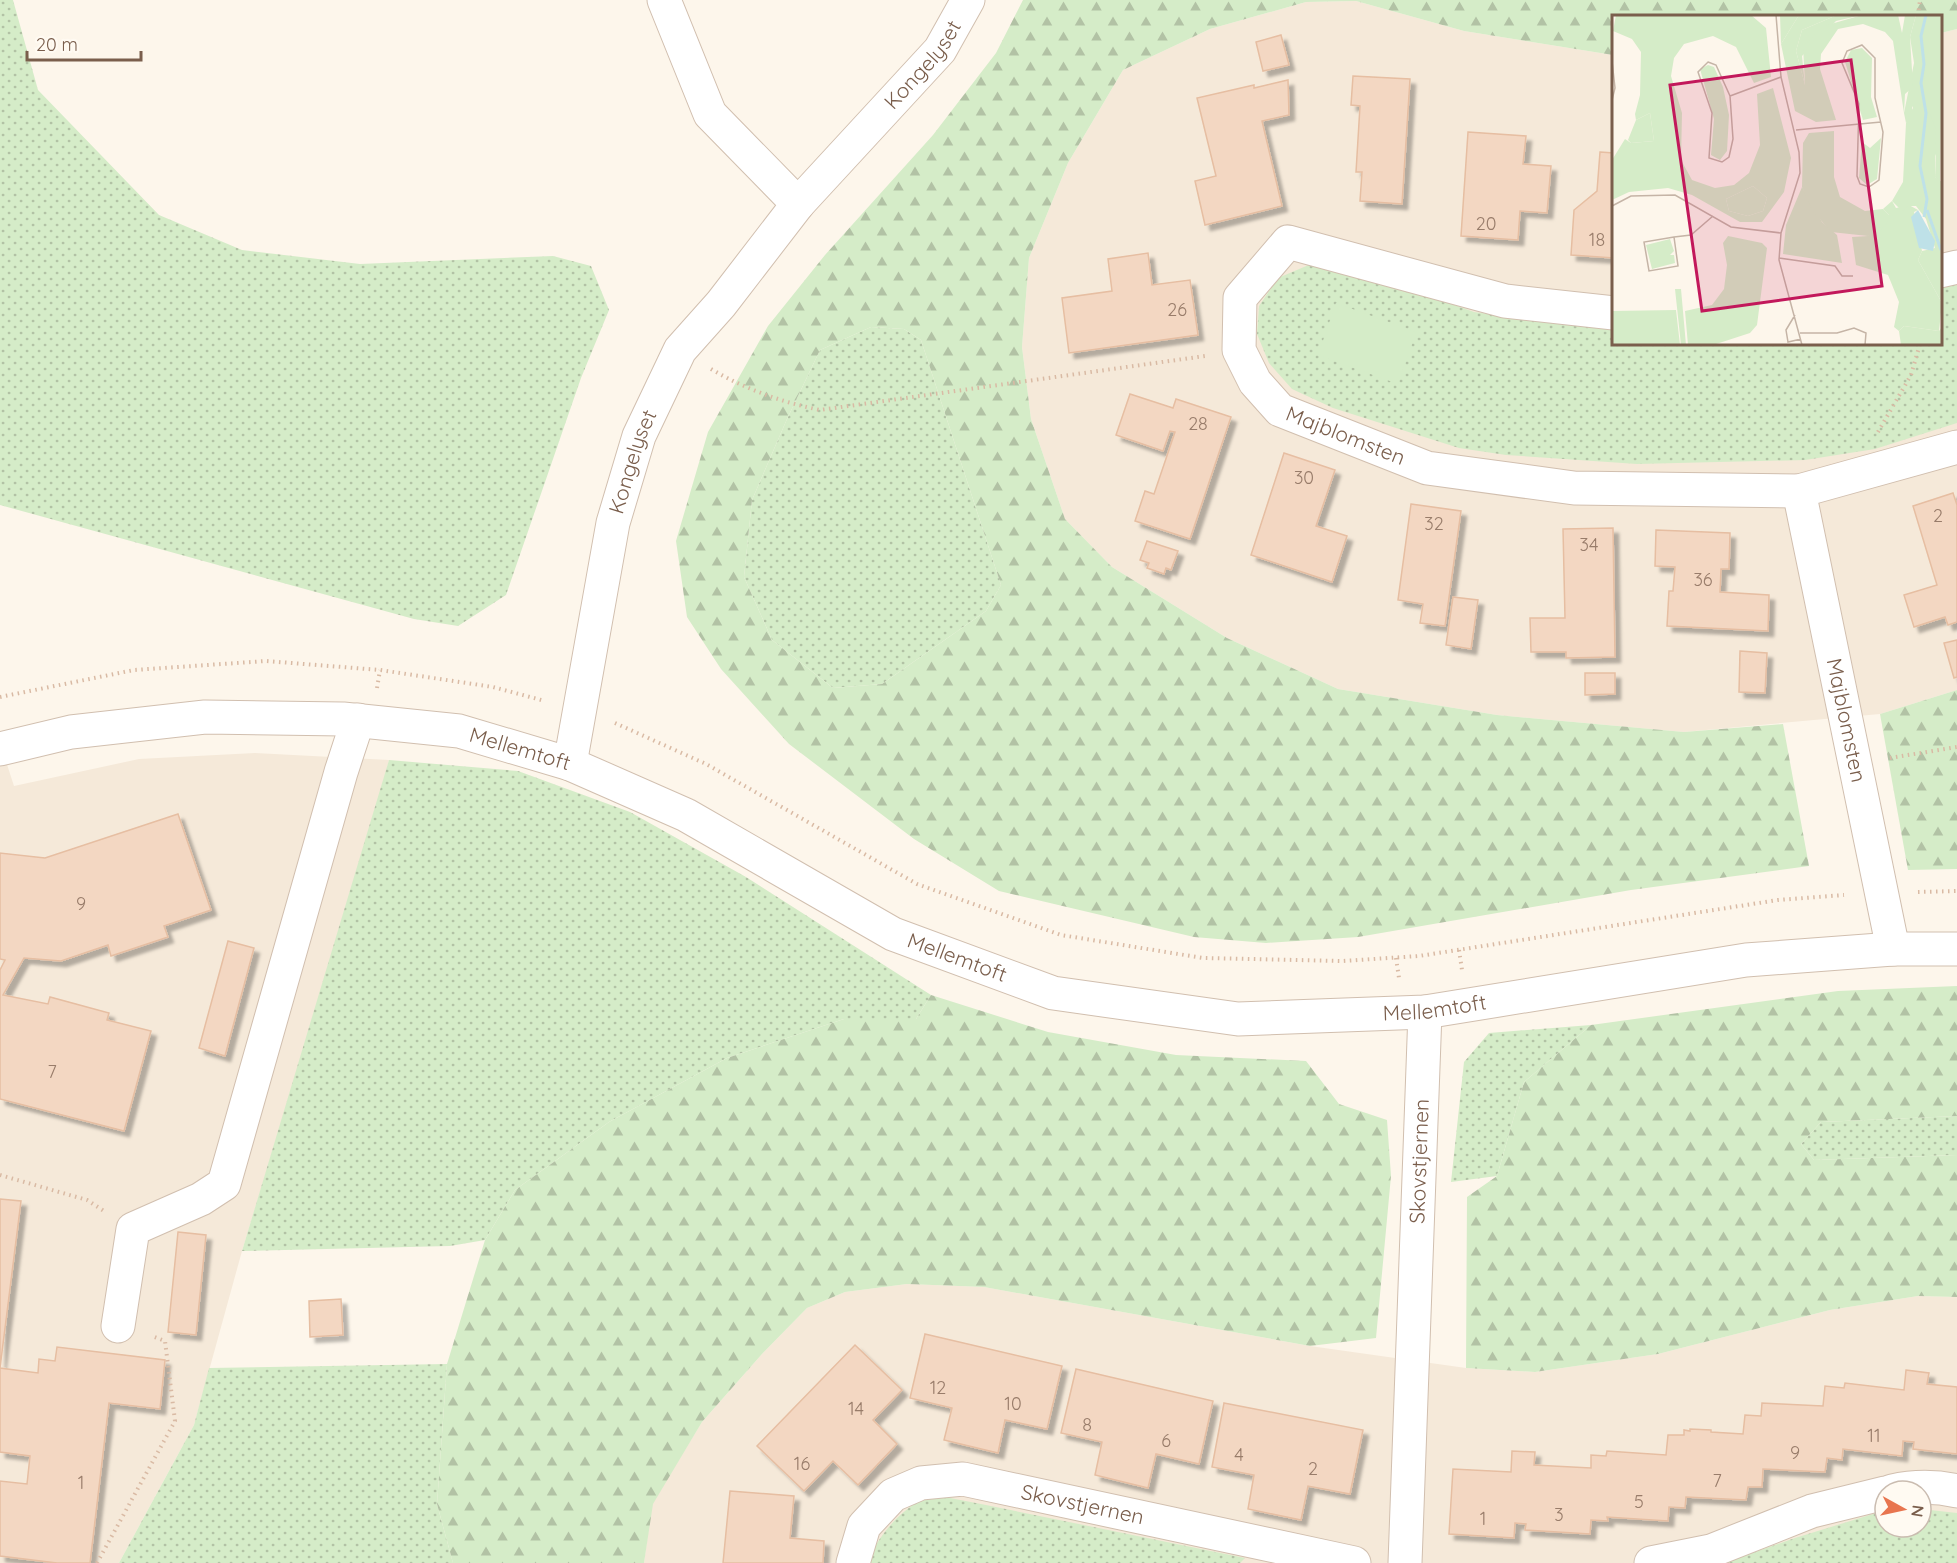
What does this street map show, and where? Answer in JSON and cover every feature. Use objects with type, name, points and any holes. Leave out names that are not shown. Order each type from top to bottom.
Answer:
[{"type":"street","points":[[664,0],[710,114],[798,204]]},
{"type":"street","name":"Kongelyset","points":[[570,764],[613,523],[639,436],[680,350],[721,304],[798,204],[940,50],[968,0]]},
{"type":"street","name":"Majblomsten","points":[[1612,313],[1505,302],[1288,242],[1240,298],[1239,350],[1255,382],[1280,410],[1427,468],[1574,488],[1799,491],[1957,447]]},
{"type":"street","points":[[1942,271],[1957,267]]},
{"type":"street","name":"Majblomsten","points":[[1799,491],[1893,949]]},
{"type":"street","name":"Mellemtoft","points":[[0,749],[70,732],[205,717],[358,720],[459,731],[570,764],[686,815],[893,933],[1053,993],[1238,1018],[1425,1012],[1746,960],[1893,949],[1957,949]]},
{"type":"street","points":[[118,1326],[133,1229],[201,1199],[224,1184],[358,720]]},
{"type":"street","name":"Skovstjernen","points":[[1405,1563],[1425,1012]]},
{"type":"street","name":"Skovstjernen","points":[[853,1563],[864,1526],[893,1495],[921,1483],[963,1479],[1354,1563]]},
{"type":"street","points":[[1933,1487],[1957,1491]]},
{"type":"street","points":[[1651,1563],[1711,1551],[1812,1511],[1873,1496]]},
{"type":"path","points":[[1918,15],[1920,0]]},
{"type":"path","points":[[1857,475],[1873,439],[1911,375],[1920,345]]},
{"type":"path","points":[[680,350],[730,379],[784,402],[820,410],[1239,350]]},
{"type":"path","points":[[0,697],[134,670],[266,661],[380,670],[493,687],[605,718],[706,764],[917,884],[1061,935],[1203,958],[1343,961],[1419,956],[1778,900],[1881,892],[1957,891]]},
{"type":"path","points":[[1855,764],[1957,747]]},
{"type":"path","points":[[0,1174],[87,1200],[133,1229]]},
{"type":"path","points":[[97,1563],[175,1421],[165,1341],[118,1326]]},
{"type":"shaded area","points":[[1356,1],[1464,31],[1612,55],[1612,345],[1942,345],[1942,33],[1957,29],[1957,690],[1880,714],[1684,732],[1497,715],[1338,689],[1227,638],[1112,567],[1065,519],[1031,419],[1022,347],[1029,258],[1068,163],[1123,70],[1210,29],[1306,2]]},
{"type":"shaded area","points":[[0,743],[14,786],[139,759],[255,753],[389,760],[377,810],[242,1251],[194,1425],[119,1563],[0,1563]]},
{"type":"shaded area","points":[[907,1284],[984,1287],[1310,1346],[1466,1368],[1535,1372],[1658,1354],[1830,1310],[1918,1296],[1957,1297],[1957,1563],[644,1563],[652,1504],[702,1422],[762,1354],[807,1308],[845,1292]]},
{"type":"green space","points":[[0,0],[13,0],[38,90],[159,215],[242,250],[360,264],[553,256],[591,266],[609,310],[581,378],[506,595],[458,626],[414,619],[0,505]]},
{"type":"green space","points":[[1023,0],[1957,0],[1957,29],[1942,33],[1942,15],[1612,15],[1612,55],[1464,31],[1356,1],[1306,2],[1210,29],[1123,70],[1068,163],[1029,258],[1022,347],[1031,419],[1065,519],[1112,567],[1227,638],[1338,689],[1497,715],[1684,732],[1783,724],[1809,866],[1631,890],[1358,937],[1266,943],[1194,937],[999,891],[914,839],[789,744],[721,669],[687,617],[676,541],[708,432],[768,326],[825,255],[933,135],[996,53]],"holes":[[[871,327],[904,329],[921,340],[1001,585],[986,611],[882,684],[833,688],[772,640],[744,577],[752,500],[820,350]]]},
{"type":"green space","points":[[1311,264],[1413,290],[1474,312],[1612,328],[1612,345],[1942,345],[1942,287],[1957,283],[1957,423],[1875,449],[1805,460],[1637,464],[1506,455],[1459,448],[1333,408],[1292,389],[1269,363],[1257,334],[1259,306],[1278,278]]},
{"type":"green space","points":[[1336,303],[1416,332],[1398,384],[1318,355]]},
{"type":"green space","points":[[871,327],[904,329],[921,340],[1001,585],[986,611],[882,684],[833,688],[772,640],[744,577],[752,500],[820,350]]},
{"type":"green space","points":[[1957,690],[1957,869],[1908,870],[1880,714]]},
{"type":"green space","points":[[389,760],[518,771],[630,812],[746,877],[931,995],[916,1019],[844,1019],[727,1058],[609,1122],[515,1190],[485,1240],[450,1246],[242,1251]]},
{"type":"green space","points":[[1957,986],[1957,1116],[1821,1122],[1801,1144],[1814,1160],[1957,1155],[1957,1297],[1918,1296],[1830,1310],[1658,1354],[1535,1372],[1466,1368],[1467,1197],[1497,1176],[1524,1082],[1591,1025],[1838,991]]},
{"type":"green space","points":[[931,995],[1048,1032],[1176,1055],[1306,1061],[1339,1104],[1387,1120],[1391,1176],[1376,1338],[1310,1346],[984,1287],[907,1284],[845,1292],[807,1308],[762,1354],[702,1422],[653,1504],[644,1563],[453,1563],[437,1504],[447,1364],[485,1240],[515,1190],[609,1122],[727,1058],[844,1019],[916,1019]]},
{"type":"green space","points":[[1591,1025],[1524,1082],[1497,1176],[1451,1182],[1464,1062],[1489,1033]]},
{"type":"green space","points":[[1957,1116],[1957,1155],[1814,1160],[1801,1144],[1821,1122]]},
{"type":"green space","points":[[447,1364],[437,1504],[453,1563],[119,1563],[194,1425],[209,1368]]},
{"type":"green space","points":[[945,1497],[1245,1558],[1240,1563],[870,1563],[875,1547],[887,1529],[902,1514],[916,1503]]},
{"type":"green space","points":[[1933,1510],[1957,1513],[1957,1563],[1723,1563],[1873,1514],[1873,1539],[1933,1539]]},
{"type":"building","points":[[1281,35],[1289,65],[1263,71],[1256,42]]},
{"type":"building","points":[[1353,76],[1410,79],[1402,204],[1360,201],[1362,172],[1356,172],[1360,106],[1351,105]]},
{"type":"building","points":[[1288,80],[1289,115],[1262,121],[1282,206],[1205,225],[1195,181],[1216,176],[1197,98]]},
{"type":"building","points":[[1468,132],[1526,136],[1523,164],[1551,166],[1547,213],[1520,211],[1518,240],[1461,236]]},
{"type":"building","points":[[1600,152],[1612,153],[1612,258],[1571,255],[1574,210],[1597,191]]},
{"type":"building","points":[[1148,253],[1152,285],[1190,280],[1198,335],[1069,353],[1062,298],[1112,291],[1108,259]]},
{"type":"building","points":[[1130,394],[1173,408],[1176,399],[1231,417],[1190,539],[1135,521],[1145,491],[1154,494],[1175,432],[1170,431],[1163,451],[1116,435]]},
{"type":"building","points":[[1284,453],[1335,470],[1316,526],[1347,536],[1332,582],[1251,555]]},
{"type":"building","points":[[1953,493],[1957,505],[1957,622],[1948,625],[1945,617],[1914,627],[1904,595],[1937,585],[1913,506]]},
{"type":"building","points":[[1411,504],[1461,511],[1445,626],[1420,623],[1423,604],[1398,600]]},
{"type":"building","points":[[1613,528],[1615,657],[1566,658],[1566,652],[1531,652],[1530,618],[1565,618],[1563,529]]},
{"type":"building","points":[[1656,530],[1730,533],[1729,569],[1721,569],[1720,592],[1769,595],[1768,631],[1667,626],[1669,591],[1673,591],[1675,567],[1655,566]]},
{"type":"building","points":[[1147,541],[1178,551],[1171,570],[1166,568],[1164,574],[1147,568],[1149,563],[1140,560]]},
{"type":"building","points":[[1453,597],[1478,600],[1471,649],[1446,645]]},
{"type":"building","points":[[1957,640],[1957,677],[1954,678],[1944,643]]},
{"type":"building","points":[[1740,651],[1767,653],[1765,693],[1739,692]]},
{"type":"building","points":[[1585,673],[1615,673],[1615,694],[1585,695]]},
{"type":"building","points":[[178,814],[211,910],[164,926],[168,937],[111,956],[108,945],[61,961],[24,958],[3,995],[48,1004],[50,997],[109,1013],[107,1020],[151,1031],[124,1131],[0,1099],[0,970],[5,960],[0,959],[0,853],[45,858]]},
{"type":"building","points":[[228,941],[254,948],[225,1056],[199,1048]]},
{"type":"building","points":[[0,1199],[21,1201],[0,1368]]},
{"type":"building","points":[[178,1232],[206,1235],[196,1335],[168,1332]]},
{"type":"building","points":[[341,1299],[343,1335],[310,1337],[309,1301]]},
{"type":"building","points":[[925,1334],[1062,1366],[1047,1429],[1005,1420],[998,1453],[944,1440],[952,1408],[910,1398]]},
{"type":"building","points":[[855,1345],[902,1390],[873,1420],[897,1444],[858,1485],[833,1461],[804,1491],[757,1446]]},
{"type":"building","points":[[57,1347],[165,1360],[160,1409],[109,1403],[90,1563],[57,1563],[0,1556],[0,1481],[27,1484],[30,1456],[0,1452],[0,1368],[38,1373],[39,1359],[55,1361]]},
{"type":"building","points":[[1076,1369],[1213,1401],[1199,1464],[1156,1454],[1148,1488],[1095,1475],[1102,1442],[1061,1433]]},
{"type":"building","points":[[1906,1370],[1929,1373],[1927,1384],[1957,1387],[1957,1454],[1913,1449],[1914,1442],[1903,1441],[1902,1456],[1843,1449],[1842,1460],[1827,1458],[1825,1472],[1763,1469],[1762,1487],[1748,1487],[1746,1500],[1686,1497],[1685,1508],[1669,1507],[1668,1521],[1607,1517],[1608,1521],[1591,1520],[1590,1534],[1525,1530],[1526,1524],[1515,1523],[1514,1538],[1449,1534],[1453,1469],[1511,1472],[1512,1451],[1535,1452],[1534,1465],[1591,1468],[1591,1455],[1606,1456],[1607,1451],[1666,1455],[1668,1435],[1684,1435],[1684,1430],[1711,1430],[1711,1432],[1743,1434],[1745,1415],[1761,1416],[1762,1403],[1823,1406],[1825,1386],[1844,1388],[1845,1383],[1904,1390]]},
{"type":"building","points":[[1224,1403],[1363,1430],[1350,1494],[1308,1486],[1301,1520],[1248,1509],[1254,1475],[1212,1467]]},
{"type":"building","points":[[730,1491],[794,1496],[790,1538],[824,1541],[823,1563],[723,1563]]}]
